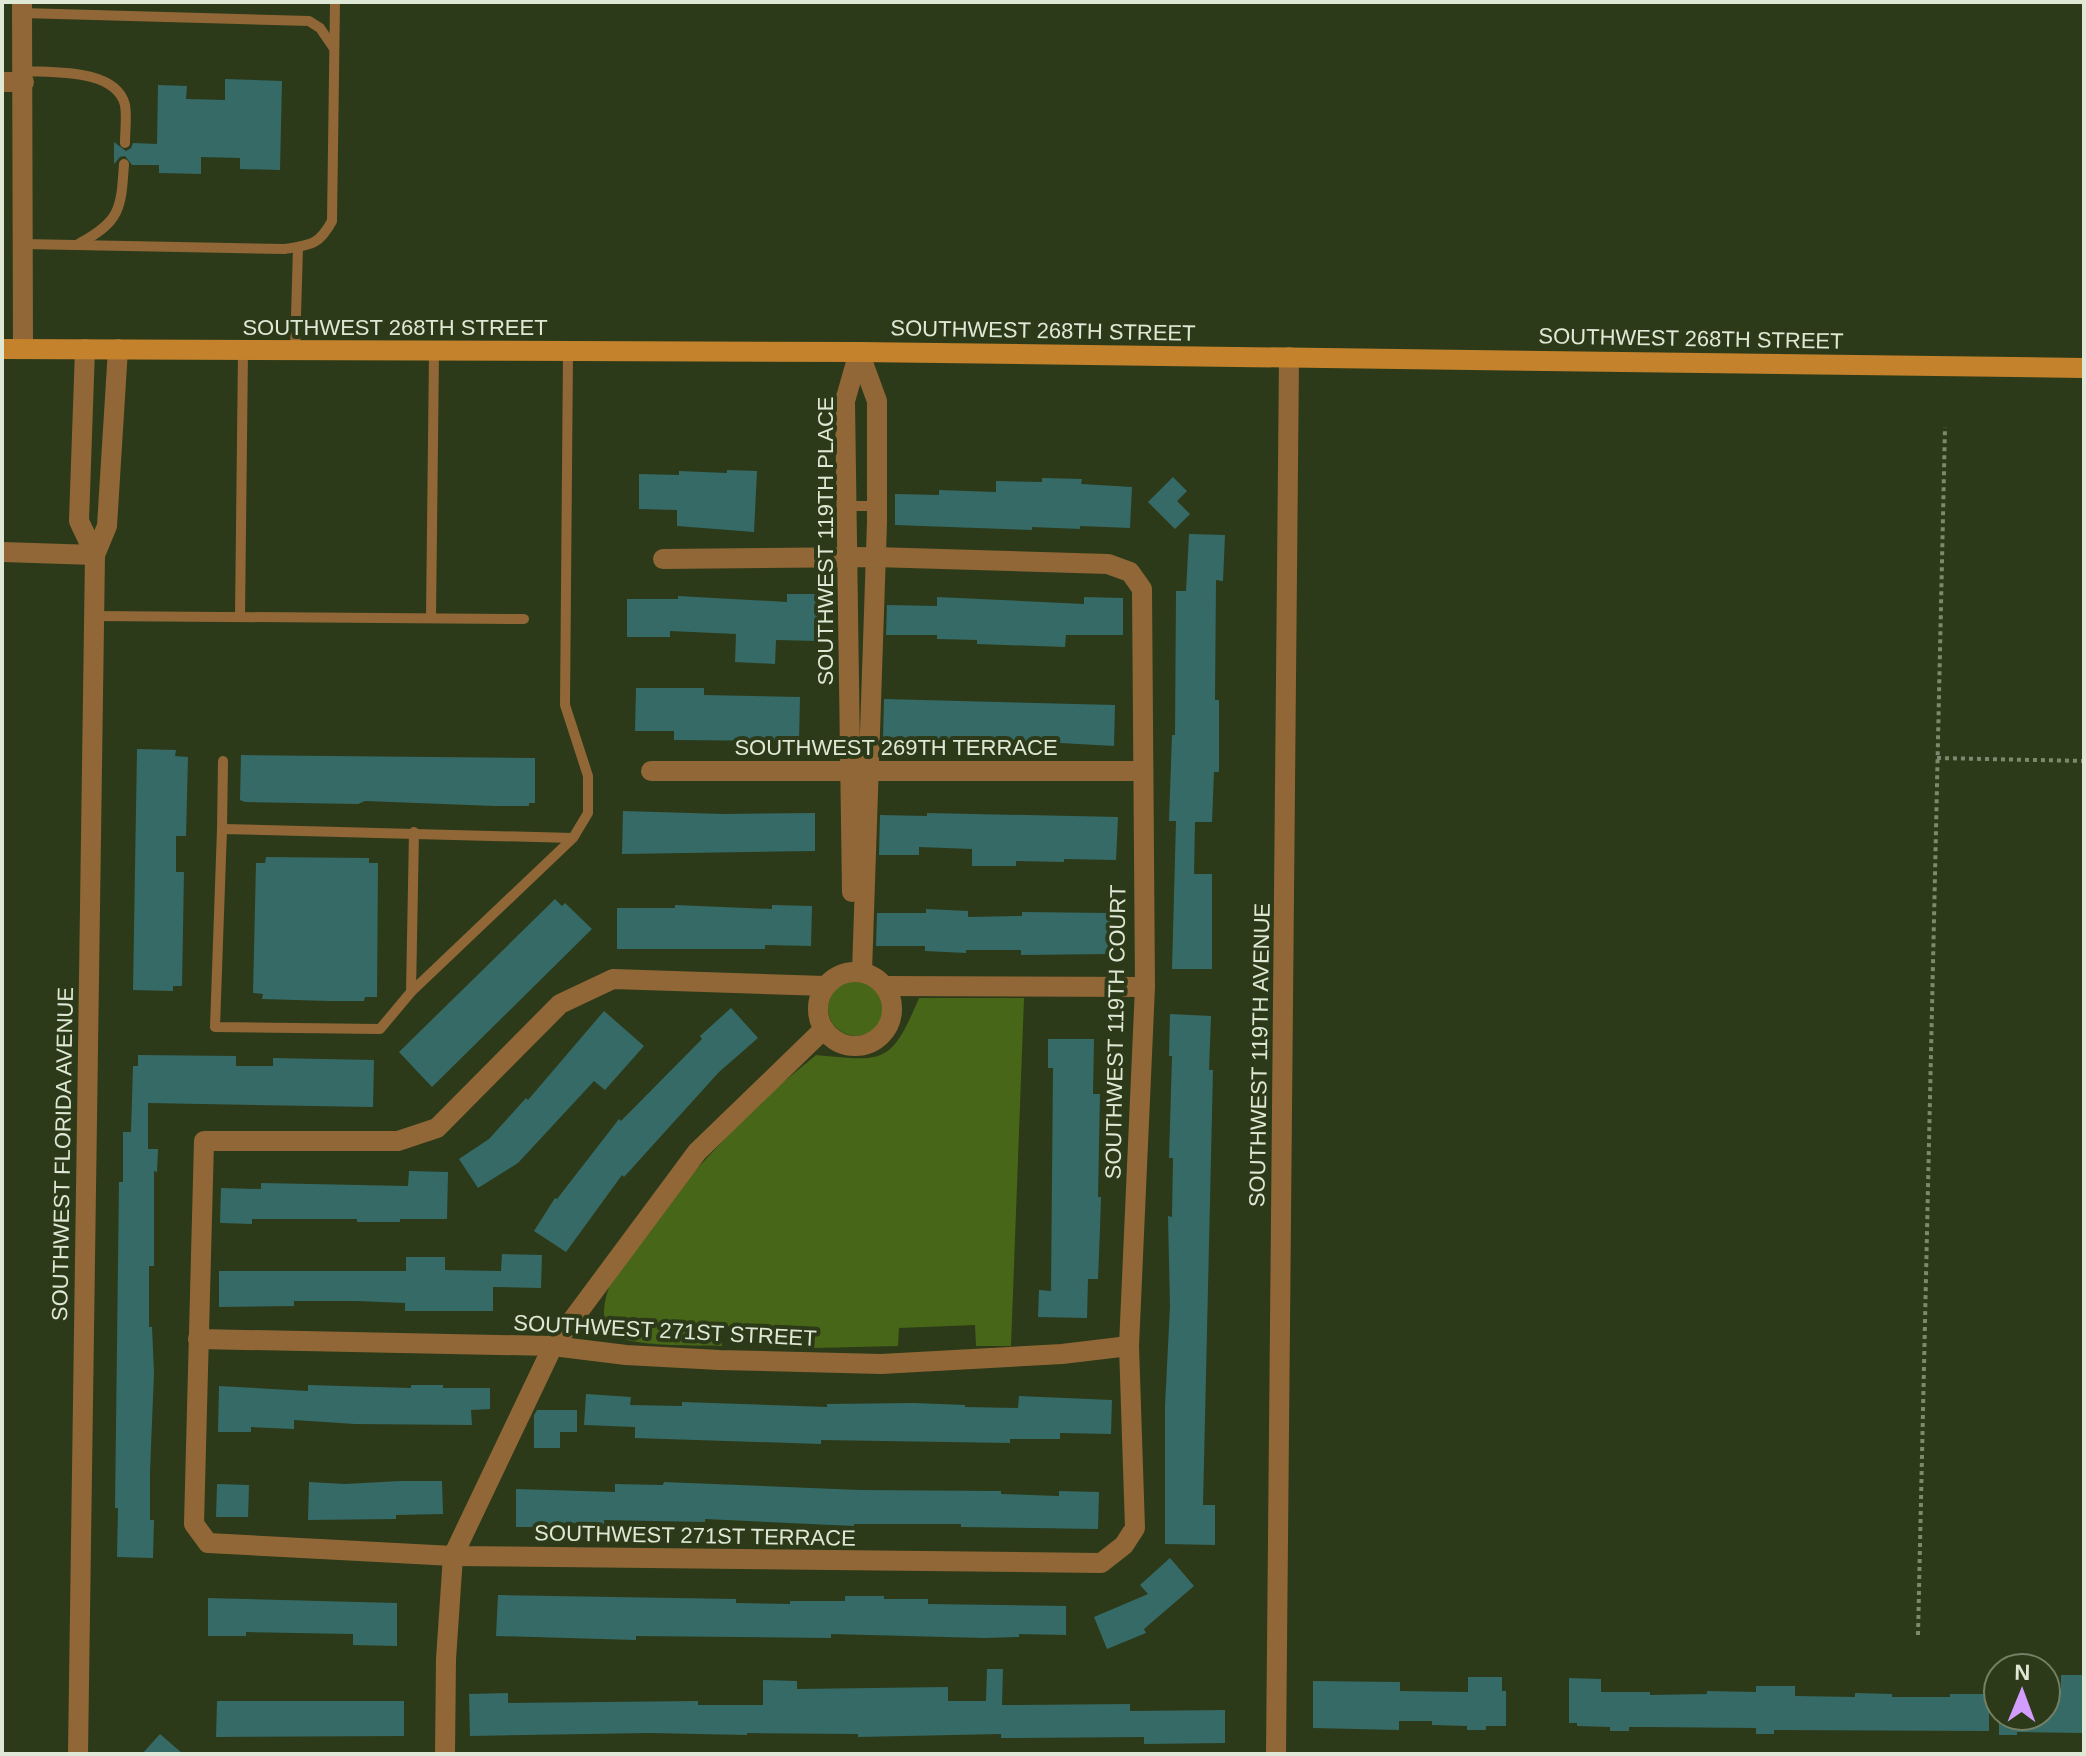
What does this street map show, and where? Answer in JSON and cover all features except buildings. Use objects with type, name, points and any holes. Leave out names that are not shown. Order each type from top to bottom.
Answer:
[{"type":"main road","name":"SOUTHWEST 268TH STREET","points":[[12,349],[859,352],[2084,368]]},
{"type":"street","points":[[12,349],[23,244],[22,8]]},
{"type":"street","points":[[2,82],[23,76]]},
{"type":"street","name":"SOUTHWEST FLORIDA AVENUE","points":[[85,349],[79,521],[95,555]]},
{"type":"street","name":"SOUTHWEST FLORIDA AVENUE","points":[[78,1754],[95,555],[107,526],[118,349]]},
{"type":"street","name":"SOUTHWEST 119TH PLACE","points":[[858,772],[877,506],[877,401],[859,352]]},
{"type":"street","name":"SOUTHWEST 119TH PLACE","points":[[856,972],[858,772],[846,557],[845,401],[859,352]]},
{"type":"street","name":"SOUTHWEST 119TH AVENUE","points":[[1276,1754],[1289,357]]},
{"type":"street","points":[[2,552],[95,555]]},
{"type":"street","points":[[663,559],[875,557]]},
{"type":"street","name":"SOUTHWEST 119TH COURT","points":[[875,557],[1108,564],[1130,572],[1142,589],[1145,987],[1129,1346],[1134,1497]]},
{"type":"street","name":"SOUTHWEST 269TH TERRACE","points":[[651,771],[1142,771]]},
{"type":"street","points":[[856,972],[878,979],[884,986],[890,996],[890,1020],[877,1039],[866,1044],[843,1044],[824,1029],[817,1008],[825,986],[832,979],[856,972]]},
{"type":"street","points":[[198,1339],[204,1141],[398,1141],[437,1128],[560,1004],[613,979],[825,986]]},
{"type":"street","points":[[884,986],[1145,987]]},
{"type":"street","points":[[445,1754],[446,1659],[453,1556],[553,1346],[697,1152],[824,1029]]},
{"type":"street","name":"SOUTHWEST 271ST STREET","points":[[198,1339],[553,1346],[626,1355],[881,1364],[1062,1354],[1129,1346]]},
{"type":"street","name":"SOUTHWEST 271ST TERRACE","points":[[198,1339],[194,1524],[208,1543],[453,1556],[1101,1563],[1124,1545],[1135,1528],[1134,1497]]},
{"type":"lane","points":[[23,244],[298,247],[313,244],[324,235],[332,221],[335,2]]},
{"type":"lane","points":[[22,8],[309,21],[320,28],[334,49]]},
{"type":"lane","points":[[23,76],[92,76],[113,87],[125,103],[125,143]]},
{"type":"lane","points":[[76,245],[94,236],[113,220],[121,200],[124,164]]},
{"type":"lane","points":[[295,351],[298,247]]},
{"type":"lane","points":[[240,617],[243,350]]},
{"type":"lane","points":[[431,618],[434,352]]},
{"type":"lane","points":[[223,761],[215,1027],[380,1029],[411,992],[573,838],[588,813],[588,776],[565,705],[568,352]]},
{"type":"lane","points":[[846,506],[877,506]]},
{"type":"lane","points":[[94,616],[524,619]]},
{"type":"lane","points":[[222,829],[573,838]]},
{"type":"lane","points":[[411,992],[414,832]]},
{"type":"path","points":[[1918,1635],[1945,427]]},
{"type":"path","points":[[1937,758],[2084,761]]},
{"type":"green space","points":[[856,980],[876,988],[884,1008],[876,1028],[856,1036],[836,1028],[828,1008],[836,988]]},
{"type":"green space","points":[[919,998],[1024,998],[1011,1346],[976,1346],[975,1325],[899,1328],[898,1346],[813,1348],[813,1327],[722,1326],[722,1346],[644,1343],[609,1331],[604,1315],[609,1287],[680,1187],[757,1104],[816,1055],[857,1058],[883,1054],[901,1036]]}]
